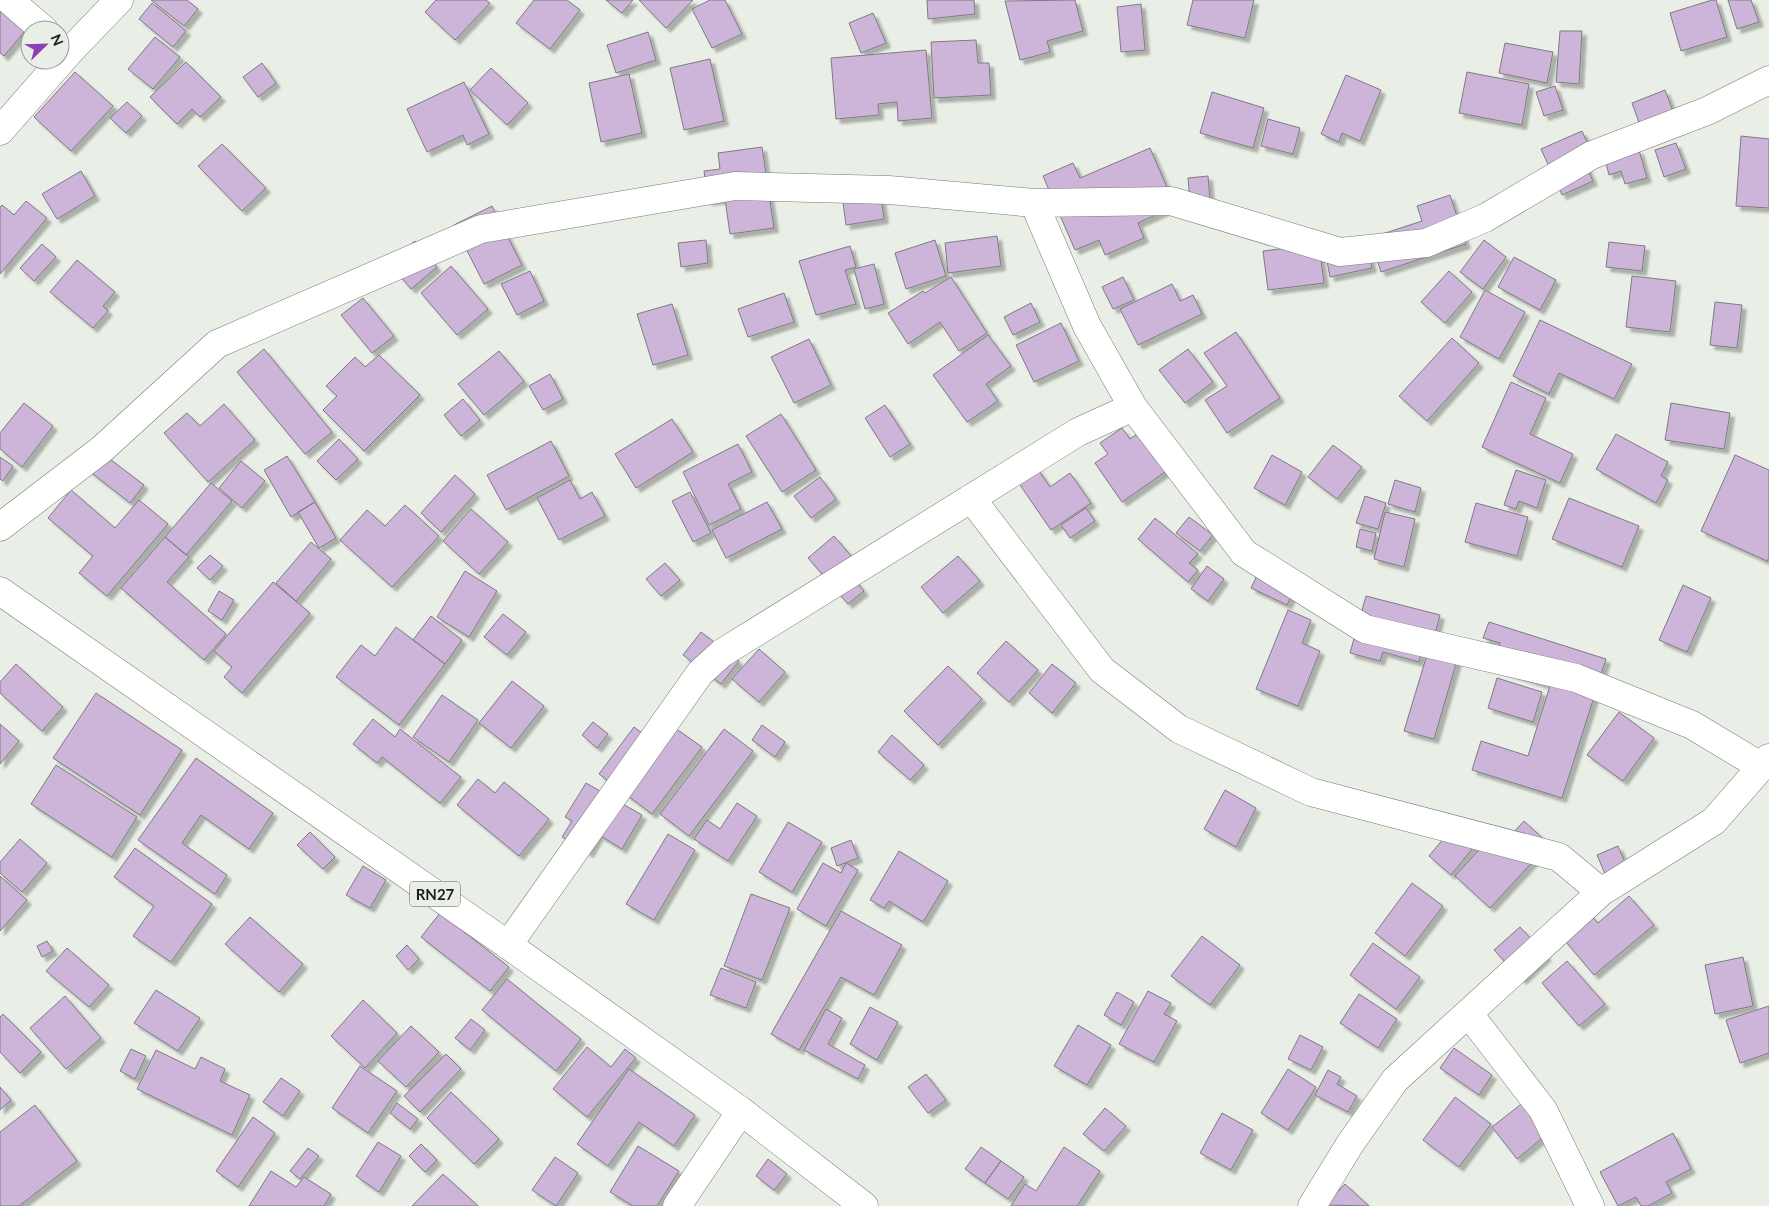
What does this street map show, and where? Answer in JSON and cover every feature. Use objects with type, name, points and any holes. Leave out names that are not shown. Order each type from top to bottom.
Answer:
[{"type":"street","points":[[9,0],[32,20]]},
{"type":"street","points":[[70,43],[119,0]]},
{"type":"street","points":[[0,131],[47,70]]},
{"type":"street","points":[[0,528],[102,449],[217,344],[482,229],[735,186],[889,190],[1034,203],[1171,201],[1340,252],[1426,243],[1486,218],[1592,155],[1707,111],[1769,80]]},
{"type":"street","points":[[1034,203],[1087,326],[1133,407],[1244,553],[1365,629],[1576,678],[1692,725],[1766,762],[1714,821],[1601,892],[1395,1080],[1350,1144],[1312,1206]]},
{"type":"street","points":[[508,945],[700,673],[722,653],[1078,432],[1133,407]]},
{"type":"street","points":[[971,498],[1102,670],[1179,729],[1311,792],[1559,857],[1601,892]]},
{"type":"street","name":"RN27","points":[[0,591],[508,945],[741,1111],[864,1206]]},
{"type":"street","points":[[1469,1014],[1543,1110],[1590,1206]]},
{"type":"street","points":[[677,1206],[741,1111]]},
{"type":"building","points":[[151,0],[187,0],[198,9],[184,26]]},
{"type":"building","points":[[436,0],[486,0],[490,3],[455,40],[425,12]]},
{"type":"building","points":[[534,0],[567,0],[580,10],[550,49],[516,23]]},
{"type":"building","points":[[606,0],[633,0],[622,13]]},
{"type":"building","points":[[639,0],[693,0],[666,28]]},
{"type":"building","points":[[710,0],[725,0],[742,34],[712,48],[692,9]]},
{"type":"building","points":[[927,0],[974,0],[975,14],[928,19]]},
{"type":"building","points":[[1075,0],[1083,31],[1047,41],[1050,52],[1020,60],[1005,1]]},
{"type":"building","points":[[1193,0],[1254,0],[1245,38],[1187,25]]},
{"type":"building","points":[[1716,0],[1727,37],[1681,51],[1670,13]]},
{"type":"building","points":[[1728,0],[1751,0],[1759,22],[1737,29]]},
{"type":"building","points":[[152,3],[186,31],[173,47],[139,19]]},
{"type":"building","points":[[1141,4],[1145,50],[1121,52],[1117,7]]},
{"type":"building","points":[[0,10],[20,27],[20,37],[4,56],[0,53]]},
{"type":"building","points":[[873,13],[886,43],[861,53],[849,23]]},
{"type":"building","points":[[1560,31],[1582,31],[1579,84],[1556,82]]},
{"type":"building","points":[[648,32],[656,60],[616,73],[607,45]]},
{"type":"building","points":[[155,37],[180,57],[153,89],[128,69]]},
{"type":"building","points":[[976,40],[978,63],[989,63],[991,95],[934,98],[931,42]]},
{"type":"building","points":[[1505,43],[1553,52],[1547,83],[1499,73]]},
{"type":"building","points":[[926,50],[932,118],[898,121],[897,102],[878,104],[879,115],[836,119],[831,58]]},
{"type":"building","points":[[710,59],[724,121],[684,130],[670,68]]},
{"type":"building","points":[[186,62],[221,97],[200,117],[192,109],[177,124],[150,97]]},
{"type":"building","points":[[262,63],[276,83],[258,97],[243,77]]},
{"type":"building","points":[[491,68],[528,103],[507,125],[470,90]]},
{"type":"building","points":[[75,72],[113,106],[71,151],[34,117]]},
{"type":"building","points":[[1467,72],[1529,84],[1522,125],[1459,113]]},
{"type":"building","points":[[629,74],[642,133],[601,142],[589,83]]},
{"type":"building","points":[[1346,75],[1381,90],[1360,141],[1342,133],[1339,142],[1321,134]]},
{"type":"building","points":[[464,82],[489,134],[467,145],[463,135],[427,152],[407,109]]},
{"type":"building","points":[[1555,86],[1563,110],[1544,116],[1536,92]]},
{"type":"building","points":[[1665,90],[1680,129],[1646,142],[1632,103]]},
{"type":"building","points":[[1212,92],[1264,108],[1253,148],[1200,133]]},
{"type":"building","points":[[127,102],[142,116],[126,133],[110,118]]},
{"type":"building","points":[[1268,119],[1300,128],[1293,154],[1261,146]]},
{"type":"building","points":[[1582,131],[1590,149],[1580,153],[1593,181],[1562,195],[1541,149]]},
{"type":"building","points":[[1741,136],[1769,139],[1769,208],[1736,206]]},
{"type":"building","points":[[1676,143],[1686,169],[1664,177],[1655,150]]},
{"type":"building","points":[[222,144],[266,188],[242,211],[198,166]]},
{"type":"building","points":[[762,147],[774,228],[730,234],[725,199],[708,201],[704,171],[720,169],[718,153]]},
{"type":"building","points":[[1150,148],[1175,206],[1138,223],[1144,238],[1105,255],[1099,240],[1075,250],[1043,176],[1073,163],[1080,178]]},
{"type":"building","points":[[1639,150],[1647,178],[1625,184],[1621,171],[1609,175],[1605,159]]},
{"type":"building","points":[[81,171],[95,196],[57,219],[42,194]]},
{"type":"building","points":[[878,176],[884,219],[846,225],[840,181]]},
{"type":"building","points":[[1208,176],[1210,199],[1190,201],[1188,178]]},
{"type":"building","points":[[1450,195],[1466,244],[1381,272],[1370,238],[1422,221],[1417,206]]},
{"type":"building","points":[[26,201],[47,218],[0,274],[0,207],[2,205],[14,215]]},
{"type":"building","points":[[492,206],[522,265],[484,284],[454,225]]},
{"type":"building","points":[[997,236],[1001,266],[948,273],[945,243]]},
{"type":"building","points":[[1366,236],[1372,268],[1330,277],[1324,245]]},
{"type":"building","points":[[706,240],[708,263],[681,267],[678,243]]},
{"type":"building","points":[[935,240],[946,276],[906,289],[895,253]]},
{"type":"building","points":[[1484,240],[1506,257],[1483,289],[1460,272]]},
{"type":"building","points":[[415,241],[437,267],[411,289],[389,263]]},
{"type":"building","points":[[1609,242],[1645,246],[1642,271],[1606,267]]},
{"type":"building","points":[[42,244],[56,257],[34,281],[20,268]]},
{"type":"building","points":[[1319,244],[1324,283],[1268,290],[1263,251]]},
{"type":"building","points":[[850,246],[856,267],[845,270],[856,304],[816,315],[799,261]]},
{"type":"building","points":[[1514,257],[1556,280],[1540,310],[1498,287]]},
{"type":"building","points":[[77,260],[115,292],[103,306],[108,311],[93,328],[50,292]]},
{"type":"building","points":[[874,264],[884,304],[865,309],[854,269]]},
{"type":"building","points":[[451,266],[488,309],[457,335],[421,293]]},
{"type":"building","points":[[530,271],[544,301],[517,315],[501,284]]},
{"type":"building","points":[[1449,271],[1472,292],[1445,323],[1421,302]]},
{"type":"building","points":[[1632,276],[1676,281],[1670,332],[1626,327]]},
{"type":"building","points":[[951,277],[987,333],[959,351],[940,322],[908,344],[888,313],[923,291],[925,293]]},
{"type":"building","points":[[1123,277],[1134,300],[1113,309],[1102,287]]},
{"type":"building","points":[[1172,284],[1180,301],[1193,295],[1202,314],[1138,345],[1120,309]]},
{"type":"building","points":[[1485,290],[1525,312],[1499,359],[1460,337]]},
{"type":"building","points":[[784,293],[794,322],[748,337],[738,309]]},
{"type":"building","points":[[363,298],[394,336],[372,353],[341,315]]},
{"type":"building","points":[[1715,302],[1742,305],[1737,348],[1710,345]]},
{"type":"building","points":[[1031,303],[1040,322],[1013,335],[1004,317]]},
{"type":"building","points":[[672,304],[688,355],[653,365],[637,314]]},
{"type":"building","points":[[1540,320],[1632,364],[1614,399],[1559,373],[1549,394],[1513,376]]},
{"type":"building","points":[[1061,323],[1079,361],[1034,382],[1016,345]]},
{"type":"building","points":[[1236,332],[1280,398],[1227,433],[1205,400],[1227,386],[1204,353]]},
{"type":"building","points":[[988,335],[1011,366],[986,384],[998,401],[967,422],[933,375]]},
{"type":"building","points":[[1452,338],[1479,363],[1427,421],[1399,396]]},
{"type":"building","points":[[809,339],[831,385],[794,403],[771,357]]},
{"type":"building","points":[[264,349],[332,432],[305,454],[237,372]]},
{"type":"building","points":[[1188,349],[1213,382],[1185,403],[1159,370]]},
{"type":"building","points":[[499,351],[524,381],[484,415],[458,384]]},
{"type":"building","points":[[379,355],[420,395],[364,451],[323,410],[337,396],[326,386],[355,357],[365,367]]},
{"type":"building","points":[[550,374],[563,399],[543,410],[529,386]]},
{"type":"building","points":[[1511,382],[1546,398],[1530,434],[1573,454],[1560,483],[1482,447]]},
{"type":"building","points":[[463,399],[480,420],[461,436],[444,415]]},
{"type":"building","points":[[24,403],[53,426],[22,467],[0,449],[0,433]]},
{"type":"building","points":[[1671,403],[1730,413],[1724,449],[1665,440]]},
{"type":"building","points":[[224,404],[255,440],[208,482],[164,433],[187,413],[200,426]]},
{"type":"building","points":[[885,405],[910,444],[890,457],[865,418]]},
{"type":"building","points":[[781,414],[816,470],[782,492],[746,436]]},
{"type":"building","points":[[672,419],[693,452],[636,488],[615,454]]},
{"type":"building","points":[[1148,426],[1175,465],[1122,502],[1095,463],[1108,454],[1100,443],[1122,428],[1130,439]]},
{"type":"building","points":[[1616,434],[1668,462],[1661,476],[1668,480],[1656,503],[1596,469]]},
{"type":"building","points":[[339,439],[358,459],[336,480],[317,461]]},
{"type":"building","points":[[551,441],[569,476],[506,510],[487,475]]},
{"type":"building","points":[[738,444],[752,472],[728,484],[741,509],[709,525],[683,472]]},
{"type":"building","points":[[1333,445],[1362,467],[1337,499],[1308,477]]},
{"type":"building","points":[[102,453],[144,485],[130,503],[88,470]]},
{"type":"building","points":[[1272,455],[1302,472],[1285,505],[1254,488]]},
{"type":"building","points":[[1735,455],[1769,470],[1769,558],[1767,561],[1701,531]]},
{"type":"building","points":[[287,456],[315,502],[291,517],[264,470]]},
{"type":"building","points":[[0,457],[13,466],[3,481],[0,479]]},
{"type":"building","points":[[241,461],[265,481],[242,508],[219,488]]},
{"type":"building","points":[[1037,468],[1050,487],[1070,473],[1091,503],[1051,530],[1018,482]]},
{"type":"building","points":[[1516,470],[1546,480],[1537,508],[1519,501],[1516,509],[1504,505]]},
{"type":"building","points":[[455,475],[475,494],[441,532],[421,513]]},
{"type":"building","points":[[820,477],[836,499],[811,518],[794,496]]},
{"type":"building","points":[[570,480],[580,499],[592,492],[605,516],[559,540],[537,498]]},
{"type":"building","points":[[1395,480],[1421,488],[1415,512],[1388,504]]},
{"type":"building","points":[[211,483],[232,501],[186,555],[165,537]]},
{"type":"building","points":[[71,490],[115,528],[139,500],[168,524],[107,596],[79,573],[93,556],[48,518]]},
{"type":"building","points":[[690,492],[711,533],[693,542],[672,501]]},
{"type":"building","points":[[1365,496],[1386,503],[1378,529],[1356,523]]},
{"type":"building","points":[[1569,498],[1639,526],[1622,567],[1552,539]]},
{"type":"building","points":[[315,502],[336,538],[319,548],[298,512]]},
{"type":"building","points":[[767,502],[782,529],[726,558],[712,530]]},
{"type":"building","points":[[1476,503],[1528,517],[1517,556],[1465,542]]},
{"type":"building","points":[[405,505],[439,536],[392,587],[340,540],[367,510],[385,526]]},
{"type":"building","points":[[1086,508],[1095,521],[1070,538],[1061,525]]},
{"type":"building","points":[[471,509],[508,542],[479,574],[443,541]]},
{"type":"building","points":[[1385,512],[1415,519],[1404,567],[1374,559]]},
{"type":"building","points":[[1189,517],[1213,535],[1200,551],[1176,533]]},
{"type":"building","points":[[1155,518],[1198,554],[1189,563],[1198,570],[1188,582],[1138,539]]},
{"type":"building","points":[[1360,529],[1376,533],[1372,551],[1356,547]]},
{"type":"building","points":[[834,536],[858,564],[849,573],[864,591],[848,604],[808,558]]},
{"type":"building","points":[[165,537],[189,557],[167,582],[226,634],[204,660],[121,588]]},
{"type":"building","points":[[311,542],[331,559],[296,601],[276,583]]},
{"type":"building","points":[[210,555],[223,566],[210,580],[197,568]]},
{"type":"building","points":[[958,556],[980,581],[943,613],[921,587]]},
{"type":"building","points":[[665,563],[680,580],[661,596],[646,579]]},
{"type":"building","points":[[1262,565],[1298,582],[1287,605],[1251,588]]},
{"type":"building","points":[[1207,566],[1224,579],[1208,601],[1191,589]]},
{"type":"building","points":[[465,571],[497,591],[469,637],[437,617]]},
{"type":"building","points":[[273,582],[310,613],[242,693],[224,677],[232,667],[214,651]]},
{"type":"building","points":[[1683,585],[1711,598],[1687,652],[1659,640]]},
{"type":"building","points":[[219,591],[234,600],[222,620],[208,611]]},
{"type":"building","points":[[1366,596],[1440,615],[1432,646],[1423,644],[1419,662],[1383,652],[1380,661],[1350,653]]},
{"type":"building","points":[[1288,610],[1311,620],[1302,643],[1320,651],[1298,706],[1256,689]]},
{"type":"building","points":[[503,614],[526,632],[507,655],[484,637]]},
{"type":"building","points":[[431,616],[462,640],[445,664],[413,640]]},
{"type":"building","points":[[1489,622],[1606,659],[1562,798],[1472,770],[1481,741],[1528,756],[1550,686],[1493,668],[1500,643],[1483,638]]},
{"type":"building","points":[[396,627],[445,664],[399,725],[336,677],[361,645],[375,656]]},
{"type":"building","points":[[701,632],[739,661],[721,684],[683,655]]},
{"type":"building","points":[[1006,641],[1038,670],[1009,702],[977,673]]},
{"type":"building","points":[[1429,648],[1458,657],[1434,739],[1404,731]]},
{"type":"building","points":[[759,649],[785,672],[759,702],[732,679]]},
{"type":"building","points":[[16,664],[63,707],[42,731],[0,693],[0,682]]},
{"type":"building","points":[[1052,664],[1076,683],[1052,713],[1029,693]]},
{"type":"building","points":[[948,666],[982,699],[938,745],[904,711]]},
{"type":"building","points":[[1497,678],[1542,692],[1533,722],[1488,708]]},
{"type":"building","points":[[512,681],[544,706],[511,748],[479,723]]},
{"type":"building","points":[[96,693],[182,750],[140,815],[53,758]]},
{"type":"building","points":[[442,695],[478,720],[449,762],[413,737]]},
{"type":"building","points":[[1619,712],[1654,738],[1623,781],[1587,755]]},
{"type":"building","points":[[373,719],[395,737],[400,729],[461,777],[440,803],[382,757],[377,763],[353,744]]},
{"type":"building","points":[[593,722],[608,734],[597,748],[582,735]]},
{"type":"building","points":[[0,724],[19,741],[0,764]]},
{"type":"building","points":[[762,725],[785,742],[775,757],[752,740]]},
{"type":"building","points":[[634,727],[661,747],[675,728],[702,747],[652,814],[599,774]]},
{"type":"building","points":[[724,729],[753,751],[689,836],[660,814]]},
{"type":"building","points":[[892,735],[924,765],[910,780],[878,752]]},
{"type":"building","points":[[196,758],[273,813],[249,849],[201,815],[182,843],[227,875],[215,894],[138,840]]},
{"type":"building","points":[[56,765],[137,817],[112,857],[31,804]]},
{"type":"building","points":[[478,779],[495,793],[504,782],[549,819],[519,856],[457,805]]},
{"type":"building","points":[[586,783],[642,815],[622,849],[599,835],[589,853],[562,837],[572,821],[565,817]]},
{"type":"building","points":[[1225,790],[1256,808],[1236,847],[1204,829]]},
{"type":"building","points":[[737,803],[757,816],[728,861],[694,839],[707,820],[720,829]]},
{"type":"building","points":[[1524,821],[1549,844],[1490,908],[1455,876],[1488,840],[1498,849]]},
{"type":"building","points":[[788,822],[822,842],[792,892],[759,872]]},
{"type":"building","points":[[1454,826],[1476,844],[1451,875],[1429,856]]},
{"type":"building","points":[[310,832],[335,857],[323,869],[297,845]]},
{"type":"building","points":[[668,834],[695,850],[654,920],[626,904]]},
{"type":"building","points":[[20,839],[47,863],[22,892],[0,873],[0,862]]},
{"type":"building","points":[[851,840],[858,858],[837,866],[831,848]]},
{"type":"building","points":[[1618,846],[1632,879],[1611,888],[1597,855]]},
{"type":"building","points":[[135,848],[212,904],[171,962],[133,936],[154,906],[114,877]]},
{"type":"building","points":[[899,851],[948,881],[923,922],[889,901],[884,908],[870,900]]},
{"type":"building","points":[[823,863],[841,873],[846,863],[858,870],[826,926],[797,909]]},
{"type":"building","points":[[363,866],[386,880],[370,908],[346,895]]},
{"type":"building","points":[[0,876],[27,900],[0,931]]},
{"type":"building","points":[[1412,883],[1443,906],[1405,956],[1375,933]]},
{"type":"building","points":[[751,894],[790,908],[762,980],[724,966]]},
{"type":"building","points":[[1629,896],[1654,925],[1594,975],[1556,930],[1583,907],[1598,923]]},
{"type":"building","points":[[841,911],[902,945],[874,995],[841,977],[799,1050],[771,1034]]},
{"type":"building","points":[[440,913],[509,967],[490,991],[421,937]]},
{"type":"building","points":[[250,917],[303,964],[279,992],[225,944]]},
{"type":"building","points":[[1520,927],[1547,956],[1522,980],[1494,950]]},
{"type":"building","points":[[1202,936],[1240,965],[1210,1005],[1171,976]]},
{"type":"building","points":[[47,941],[53,951],[42,957],[37,946]]},
{"type":"building","points":[[1373,943],[1420,977],[1396,1009],[1350,975]]},
{"type":"building","points":[[407,945],[419,959],[408,970],[396,956]]},
{"type":"building","points":[[67,948],[109,985],[89,1007],[46,971]]},
{"type":"building","points":[[1743,957],[1753,1006],[1715,1014],[1705,965]]},
{"type":"building","points":[[1567,961],[1605,1004],[1579,1026],[1542,983]]},
{"type":"building","points":[[721,968],[756,982],[746,1008],[710,995]]},
{"type":"building","points":[[507,979],[581,1039],[556,1071],[482,1010]]},
{"type":"building","points":[[156,990],[200,1018],[178,1051],[134,1023]]},
{"type":"building","points":[[1148,991],[1171,1003],[1164,1014],[1177,1021],[1154,1062],[1119,1044]]},
{"type":"building","points":[[1117,992],[1134,1002],[1121,1025],[1104,1015]]},
{"type":"building","points":[[1359,994],[1397,1019],[1378,1048],[1340,1023]]},
{"type":"building","points":[[65,996],[101,1038],[66,1069],[30,1028]]},
{"type":"building","points":[[363,1000],[397,1033],[365,1068],[331,1036]]},
{"type":"building","points":[[1769,1006],[1769,1053],[1740,1063],[1726,1020]]},
{"type":"building","points":[[870,1007],[898,1022],[877,1060],[850,1044]]},
{"type":"building","points":[[826,1009],[842,1018],[828,1044],[865,1065],[858,1079],[804,1050]]},
{"type":"building","points":[[3,1014],[41,1052],[20,1073],[0,1052],[0,1017]]},
{"type":"building","points":[[471,1019],[485,1030],[470,1050],[455,1038]]},
{"type":"building","points":[[1078,1025],[1111,1045],[1087,1085],[1054,1066]]},
{"type":"building","points":[[411,1026],[439,1052],[406,1087],[378,1061]]},
{"type":"building","points":[[1300,1035],[1323,1047],[1311,1070],[1288,1059]]},
{"type":"building","points":[[587,1047],[611,1067],[625,1049],[636,1058],[587,1117],[553,1089]]},
{"type":"building","points":[[1454,1048],[1492,1075],[1479,1095],[1440,1068]]},
{"type":"building","points":[[131,1049],[146,1056],[135,1079],[120,1071]]},
{"type":"building","points":[[156,1050],[195,1069],[201,1057],[225,1069],[220,1081],[250,1095],[232,1135],[137,1089]]},
{"type":"building","points":[[446,1054],[461,1069],[420,1112],[404,1096]]},
{"type":"building","points":[[360,1066],[397,1091],[368,1133],[332,1108]]},
{"type":"building","points":[[629,1069],[695,1115],[674,1146],[639,1122],[608,1166],[577,1144]]},
{"type":"building","points":[[1288,1069],[1316,1087],[1288,1130],[1261,1113]]},
{"type":"building","points":[[1328,1070],[1341,1077],[1337,1084],[1357,1096],[1348,1112],[1315,1095]]},
{"type":"building","points":[[926,1074],[946,1100],[928,1113],[908,1087]]},
{"type":"building","points":[[281,1078],[300,1091],[283,1116],[263,1102]]},
{"type":"building","points":[[0,1087],[11,1100],[0,1110]]},
{"type":"building","points":[[451,1092],[499,1139],[474,1164],[427,1118]]},
{"type":"building","points":[[1534,1094],[1558,1125],[1517,1159],[1492,1127]]},
{"type":"building","points":[[1455,1097],[1491,1124],[1459,1167],[1423,1140]]},
{"type":"building","points":[[397,1103],[418,1119],[410,1129],[390,1113]]},
{"type":"building","points":[[35,1105],[77,1161],[19,1206],[0,1206],[0,1132]]},
{"type":"building","points":[[1105,1108],[1126,1126],[1104,1151],[1083,1134]]},
{"type":"building","points":[[1222,1113],[1253,1130],[1231,1170],[1200,1153]]},
{"type":"building","points":[[253,1117],[275,1133],[238,1187],[216,1171]]},
{"type":"building","points":[[1673,1133],[1691,1169],[1666,1182],[1672,1193],[1648,1206],[1641,1206],[1636,1197],[1618,1206],[1600,1172]]},
{"type":"building","points":[[378,1142],[401,1156],[379,1192],[356,1176]]},
{"type":"building","points":[[421,1144],[437,1160],[425,1172],[409,1156]]},
{"type":"building","points":[[638,1146],[679,1171],[657,1206],[633,1206],[610,1192]]},
{"type":"building","points":[[981,1147],[1001,1161],[985,1183],[965,1169]]},
{"type":"building","points":[[1064,1147],[1100,1171],[1077,1206],[1011,1206],[1025,1184],[1036,1191]]},
{"type":"building","points":[[308,1148],[319,1156],[300,1179],[290,1171]]},
{"type":"building","points":[[555,1157],[578,1173],[556,1206],[532,1190]]},
{"type":"building","points":[[768,1159],[787,1174],[774,1190],[756,1176]]},
{"type":"building","points":[[1001,1161],[1024,1177],[1008,1199],[985,1183]]},
{"type":"building","points":[[271,1171],[296,1187],[304,1177],[331,1194],[324,1206],[249,1206]]},
{"type":"building","points":[[443,1174],[478,1206],[412,1206]]},
{"type":"building","points":[[1345,1184],[1369,1206],[1325,1205]]}]
